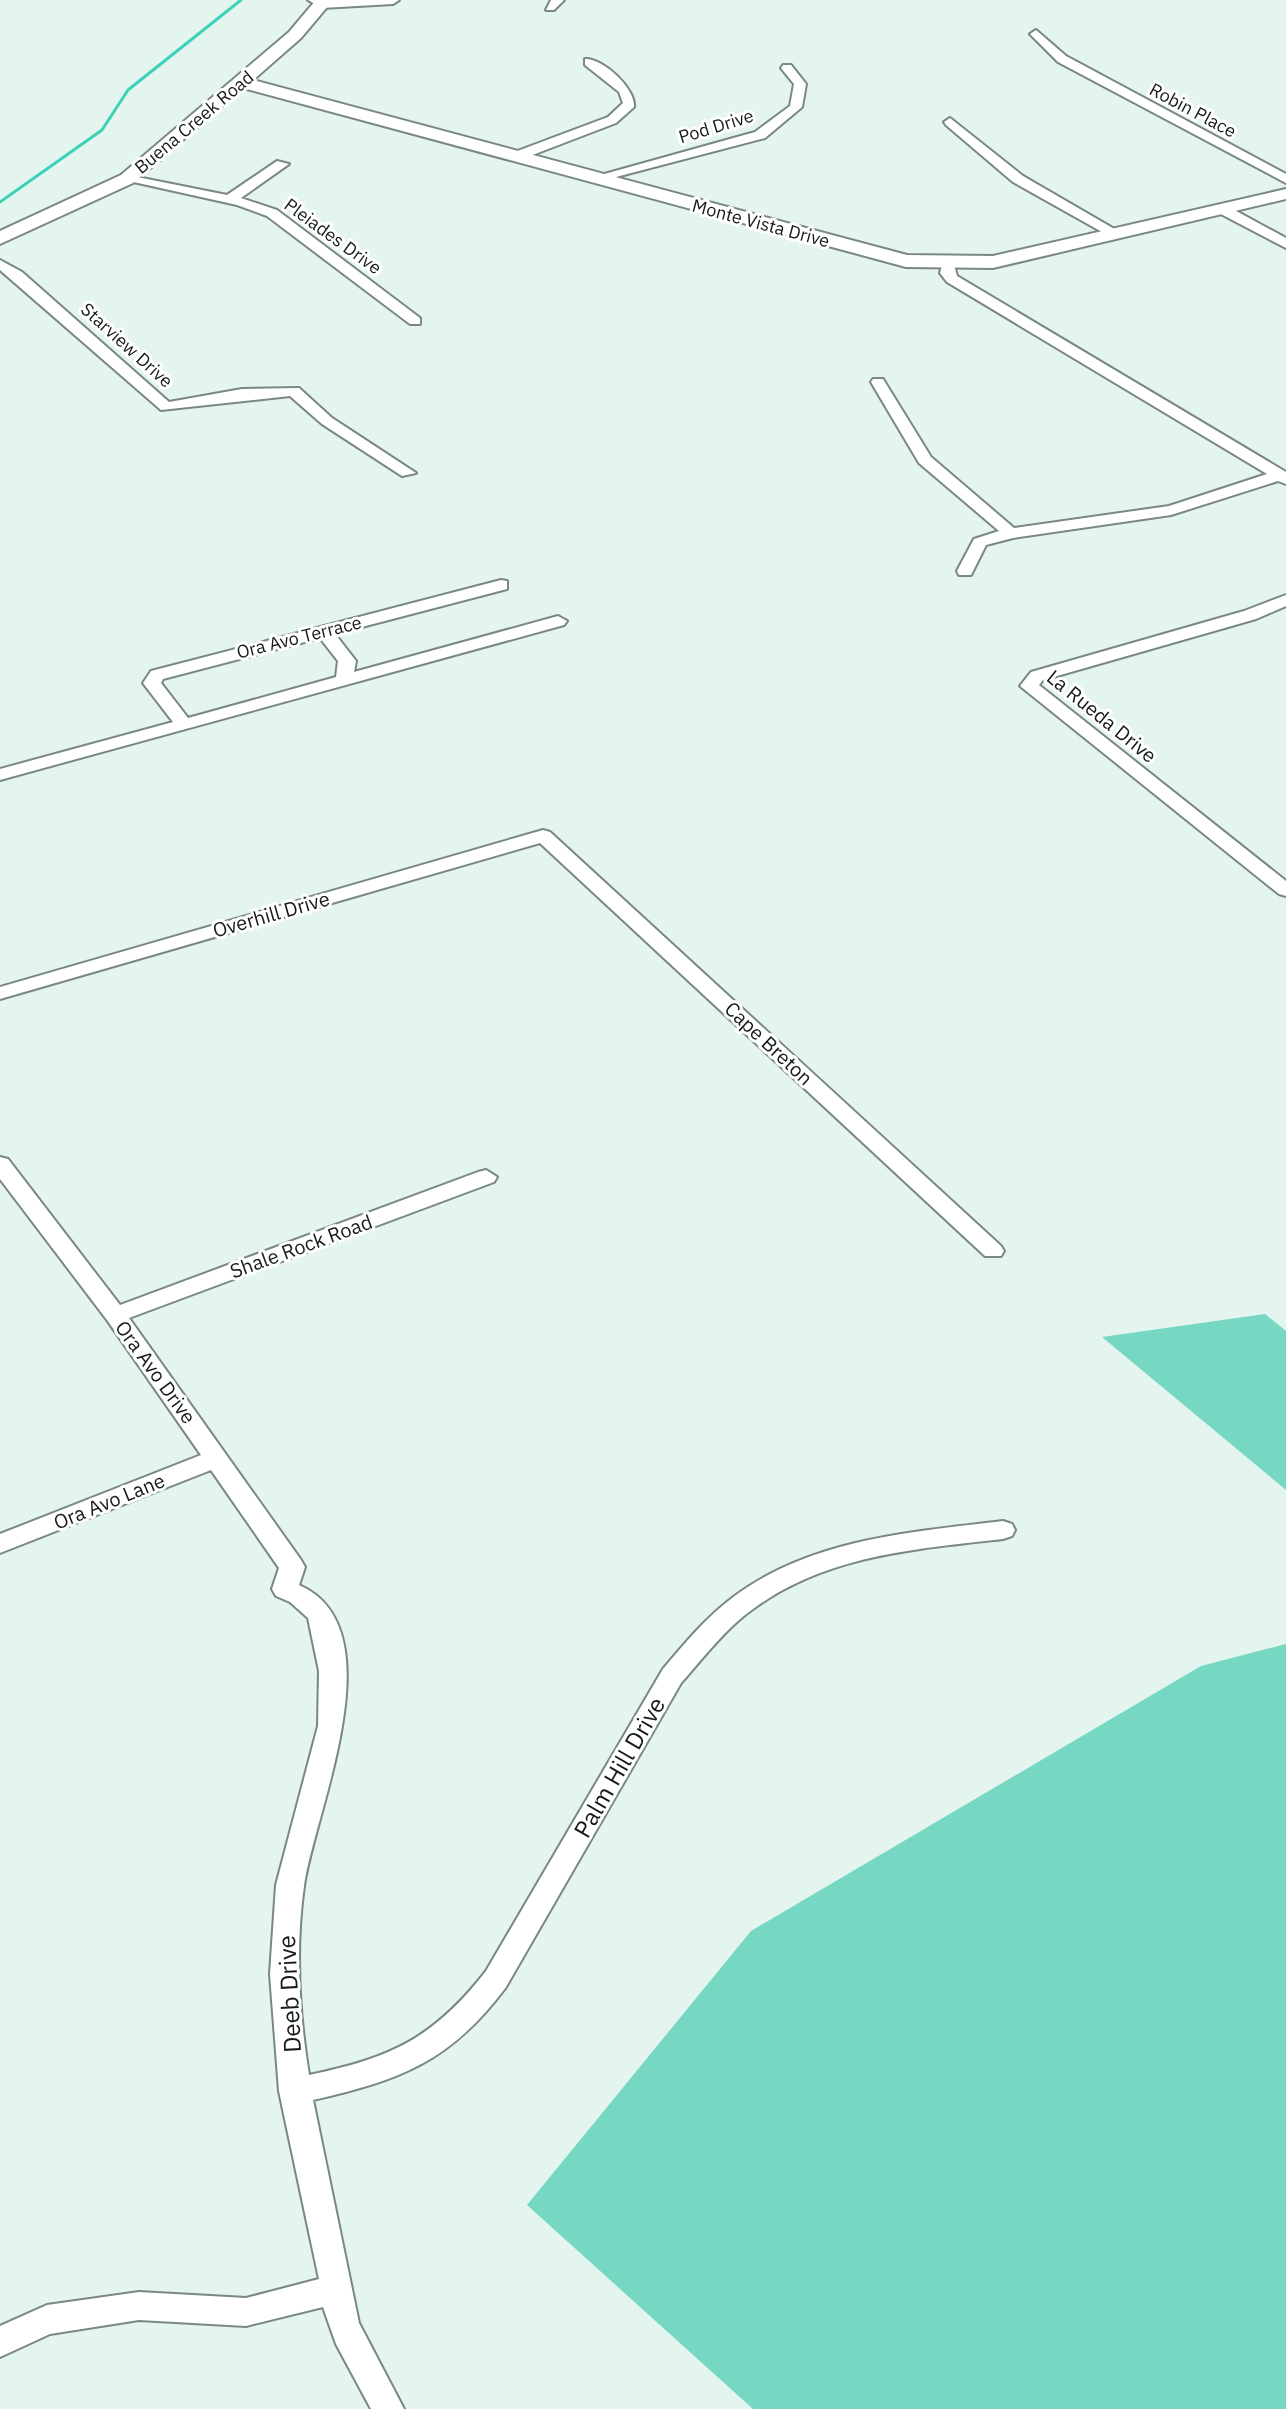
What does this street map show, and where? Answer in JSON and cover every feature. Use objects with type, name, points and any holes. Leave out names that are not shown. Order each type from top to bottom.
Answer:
[{"type":"main road","name":"Buena Creek Road","points":[[0,238],[127,179],[295,35],[320,1]]},
{"type":"main road","name":"Monte Vista Drive","points":[[241,82],[906,261],[948,264],[993,262],[1286,194]]},
{"type":"street","points":[[320,1],[393,0]]},
{"type":"street","name":"Robin Place","points":[[1036,34],[1044,45],[1084,72],[1286,179]]},
{"type":"street","points":[[517,156],[612,120],[630,104],[625,90],[589,62]]},
{"type":"street","name":"Pod Drive","points":[[597,178],[760,135],[796,107],[800,84],[787,68]]},
{"type":"street","points":[[950,122],[1018,179],[1116,234]]},
{"type":"street","points":[[229,200],[282,164]]},
{"type":"street","name":"Pleiades Drive","points":[[127,179],[229,200],[260,208],[283,219],[415,321]]},
{"type":"street","points":[[1222,209],[1286,244]]},
{"type":"street","name":"Starview Drive","points":[[0,264],[17,275],[166,407],[242,394],[294,391],[327,421],[408,473]]},
{"type":"street","points":[[948,264],[947,273],[952,279],[1283,477]]},
{"type":"street","points":[[878,382],[925,460],[1011,533]]},
{"type":"street","points":[[965,571],[980,542],[1011,533],[1171,510],[1283,477]]},
{"type":"street","name":"Ora Avo Terrace","points":[[184,724],[152,683],[157,675],[501,585]]},
{"type":"street","name":"La Rueda Drive","points":[[1286,600],[1250,615],[1037,676],[1029,686],[1286,890]]},
{"type":"street","points":[[0,775],[558,621]]},
{"type":"street","points":[[324,631],[347,661],[344,679]]},
{"type":"street","name":"Overhill Drive","points":[[0,993],[543,836]]},
{"type":"street","name":"Cape Breton","points":[[543,836],[993,1251]]},
{"type":"street","name":"Ora Avo Drive","points":[[0,1164],[115,1315],[292,1567],[285,1589]]},
{"type":"street","name":"Shale Rock Road","points":[[115,1315],[486,1177]]},
{"type":"street","name":"Ora Avo Lane","points":[[0,1544],[217,1458]]},
{"type":"street","name":"Palm Hill Drive","points":[[294,2091],[369,2075],[403,2062],[461,2022],[496,1979],[672,1676],[702,1636],[740,1602],[790,1572],[869,1546],[1003,1530]]},
{"type":"street","name":"Deeb Drive","points":[[285,1589],[298,1593],[324,1618],[332,1672],[332,1718],[322,1771],[290,1881],[283,1939],[294,2091],[343,2321],[388,2409]]},
{"type":"street","points":[[0,2342],[47,2320],[139,2306],[246,2312],[338,2289]]},
{"type":"green space","points":[[1265,1314],[1286,1331],[1286,1490],[1102,1337]]},
{"type":"green space","points":[[1286,1644],[1286,2409],[753,2409],[527,2205],[751,1931],[1201,1666]]},
{"type":"waterway","points":[[0,202],[102,130],[128,90],[241,0]]}]
